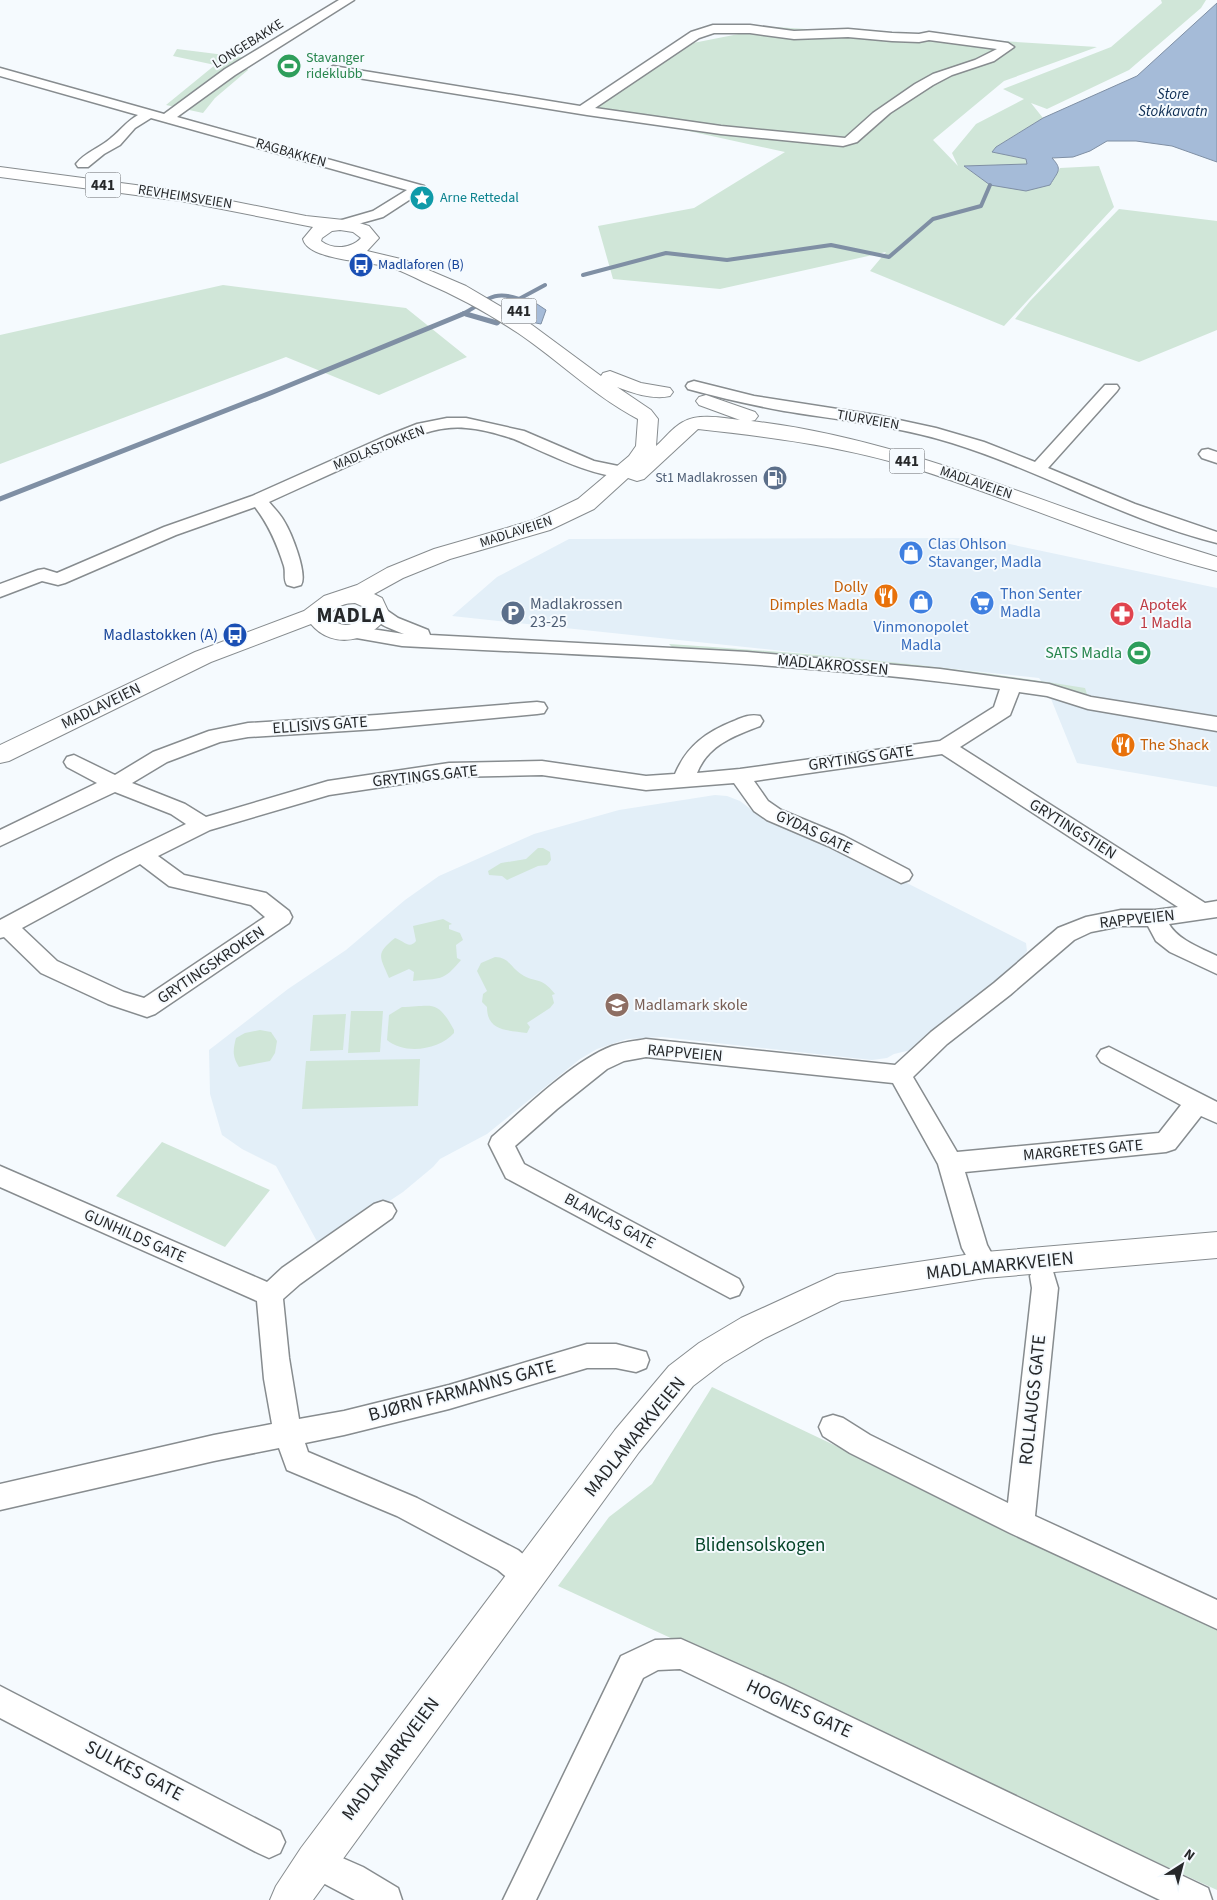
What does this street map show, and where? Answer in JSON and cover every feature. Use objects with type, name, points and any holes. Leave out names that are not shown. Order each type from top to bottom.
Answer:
[{"type":"main road","name":"REVHEIMSVEIEN","points":[[0,172],[182,196],[306,221],[340,225]]},
{"type":"main road","name":"REVHEIMSVEIEN","points":[[0,178],[224,214],[288,230],[313,243]]},
{"type":"main road","name":"441","points":[[340,225],[359,227],[394,251],[444,277],[538,338],[622,383],[663,392],[700,393]]},
{"type":"main road","points":[[313,243],[312,239],[318,232],[340,225]]},
{"type":"main road","name":"441","points":[[336,252],[347,252],[361,248],[367,243],[369,235]]},
{"type":"main road","name":"441","points":[[313,243],[319,249],[366,256],[444,277]]},
{"type":"main road","name":"441","points":[[575,359],[646,416],[663,426],[672,427],[695,424]]},
{"type":"main road","points":[[646,416],[643,409],[648,399],[663,392]]},
{"type":"main road","points":[[695,424],[705,419],[710,410],[700,393]]},
{"type":"main road","name":"MADLAVEIEN","points":[[700,393],[742,415],[842,434],[922,454],[1217,552]]},
{"type":"main road","name":"MADLAVEIEN","points":[[342,597],[366,590],[395,573],[442,554],[542,525],[586,504],[636,460],[646,446],[648,435],[646,416]]},
{"type":"main road","name":"MADLAVEIEN","points":[[376,608],[405,582],[426,572],[544,535],[584,517],[622,488],[695,424],[738,426],[793,434],[906,460],[977,483],[1106,530],[1217,564]]},
{"type":"main road","points":[[359,596],[376,608],[376,620],[370,625],[345,632],[330,629],[320,621],[319,615],[322,607],[332,600],[342,597],[359,596]]},
{"type":"main road","name":"MADLAVEIEN","points":[[0,755],[203,657],[312,616],[322,607]]},
{"type":"main road","name":"MADLAVEIEN","points":[[203,657],[321,632],[345,632]]},
{"type":"main road","name":"MADLAMARKVEIEN","points":[[290,1900],[315,1862],[627,1441],[681,1376],[710,1353],[753,1328],[837,1288],[986,1265],[1217,1245]]},
{"type":"street","name":"LONGEBAKKE","points":[[167,118],[230,72],[348,0]]},
{"type":"street","points":[[332,70],[583,110],[721,130],[840,142],[851,141],[862,130],[927,82],[950,70],[969,66],[999,54],[1008,47],[929,36],[919,38],[848,33],[794,35],[750,29],[712,29],[695,35],[583,110]]},
{"type":"street","name":"RAGBAKKEN","points":[[0,72],[419,189],[408,197]]},
{"type":"street","points":[[83,164],[99,151],[115,142],[130,125],[150,113]]},
{"type":"street","points":[[340,225],[378,214],[408,197]]},
{"type":"street","points":[[369,235],[408,197]]},
{"type":"street","points":[[1037,470],[1111,388]]},
{"type":"street","name":"TIURVEIEN","points":[[700,393],[871,419],[937,434],[991,451],[1178,527],[1217,538]]},
{"type":"street","name":"MADLASTOKKEN","points":[[5,589],[14,595],[21,595],[170,531],[258,500],[390,441],[423,428],[447,423],[466,423],[501,430],[518,435],[589,465],[622,472]]},
{"type":"street","points":[[589,465],[605,488]]},
{"type":"street","points":[[258,500],[276,522],[294,569],[294,581]]},
{"type":"street","name":"MADLAKROSSEN","points":[[376,608],[411,631],[444,641]]},
{"type":"street","name":"MADLAKROSSEN","points":[[345,632],[402,640],[747,658],[940,675],[1055,692],[1088,703],[1217,724]]},
{"type":"street","name":"GRYTINGS GATE","points":[[3,928],[203,825],[328,788],[449,770],[542,768],[646,783],[683,781],[740,776],[944,747],[1003,710],[1012,685]]},
{"type":"street","name":"ELLISIVS GATE","points":[[115,784],[160,757],[191,744],[224,734],[248,730],[377,722],[538,708]]},
{"type":"street","points":[[683,781],[690,762],[699,748],[726,732],[753,721]]},
{"type":"street","name":"GRYTINGSTIEN","points":[[944,747],[1209,910]]},
{"type":"street","points":[[74,762],[115,784],[178,809],[203,825]]},
{"type":"street","name":"GYDAS GATE","points":[[740,776],[761,806],[774,815],[836,841],[901,874]]},
{"type":"street","points":[[0,839],[93,792],[115,784]]},
{"type":"street","name":"GRYTINGSKROKEN","points":[[3,928],[49,968],[116,998],[147,1008],[281,917],[258,899],[177,881],[142,855]]},
{"type":"street","name":"RAPPVEIEN","points":[[501,1144],[548,1102],[599,1063],[619,1053],[646,1048],[900,1076],[939,1038],[1002,989],[1066,934],[1086,924],[1121,918],[1155,918],[1209,910]]},
{"type":"street","points":[[1155,918],[1164,935],[1178,946],[1217,966]]},
{"type":"street","name":"MARGRETES GATE","points":[[950,1163],[1166,1142],[1207,1108],[1109,1056]]},
{"type":"street","points":[[900,1076],[950,1163],[975,1248],[986,1265]]},
{"type":"street","name":"BLANCAS GATE","points":[[501,1144],[515,1171],[672,1254],[730,1287]]},
{"type":"street","name":"GUNHILDS GATE","points":[[0,1176],[270,1295]]},
{"type":"street","points":[[383,1211],[291,1276],[270,1295],[275,1362],[287,1433],[297,1461],[407,1507],[508,1560],[527,1576]]},
{"type":"street","name":"ROLLAUGS GATE","points":[[1020,1523],[1045,1288],[1043,1276]]},
{"type":"street","name":"BJØRN FARMANNS GATE","points":[[0,1497],[287,1433],[344,1423],[449,1397],[587,1356],[616,1356],[636,1360]]},
{"type":"street","points":[[834,1428],[860,1444],[1020,1523],[1217,1615]]},
{"type":"street","name":"HOGNES GATE","points":[[519,1900],[632,1667],[655,1655],[681,1654],[773,1696],[1196,1900]]},
{"type":"street","name":"SULKES GATE","points":[[0,1701],[269,1842]]},
{"type":"street","points":[[315,1862],[351,1879],[386,1900]]},
{"type":"shaded area","points":[[981,538],[1217,588],[1217,787],[1077,763],[1047,689],[1039,678],[452,616],[497,577],[569,539]]},
{"type":"shaded area","name":"Madlamark skole","points":[[715,795],[727,796],[740,801],[766,821],[820,842],[881,870],[1026,943],[1027,951],[1017,964],[911,1050],[894,1054],[887,1058],[872,1060],[662,1037],[627,1039],[597,1049],[580,1059],[487,1134],[440,1159],[403,1192],[320,1247],[276,1166],[242,1149],[222,1135],[210,1094],[209,1050],[288,989],[346,950],[405,900],[439,876],[534,834],[619,810]]},
{"type":"green space","points":[[1161,0],[1206,0],[1201,8],[1129,70],[1047,109],[1031,103],[1043,118],[996,147],[993,152],[1026,159],[1028,164],[965,167],[990,185],[1050,185],[1060,168],[1099,166],[1114,207],[1004,326],[870,271],[886,252],[720,289],[613,279],[598,226],[694,208],[785,152],[593,110],[688,44],[774,27],[1097,47],[1004,81],[933,140],[958,166],[952,153],[976,124],[1024,99],[1003,89],[1111,47],[1162,3]]},
{"type":"green space","points":[[177,49],[241,57],[248,70],[215,98],[203,113],[166,105],[215,65],[173,56]]},
{"type":"green space","points":[[1119,209],[1217,221],[1217,330],[1139,362],[1015,319]]},
{"type":"green space","points":[[223,285],[406,308],[467,357],[379,395],[286,357],[0,464],[0,335]]},
{"type":"green space","points":[[669,644],[773,651],[929,666],[1085,688],[1088,697],[986,677],[672,647]]},
{"type":"green space","points":[[538,848],[543,848],[550,852],[551,860],[547,865],[538,866],[507,880],[502,876],[489,875],[488,871],[501,863],[526,859]]},
{"type":"green space","points":[[443,919],[452,924],[449,925],[449,929],[460,933],[463,940],[456,945],[457,958],[461,960],[455,967],[445,976],[435,979],[413,981],[414,972],[409,969],[389,978],[381,956],[384,948],[395,938],[411,945],[416,941],[413,926]]},
{"type":"green space","points":[[495,957],[504,959],[526,977],[542,982],[555,994],[552,995],[554,1003],[550,1008],[527,1023],[530,1027],[527,1033],[506,1030],[495,1025],[488,1015],[487,1007],[482,1002],[483,994],[487,991],[477,971],[481,963]]},
{"type":"green space","points":[[434,1006],[443,1013],[454,1033],[448,1039],[431,1047],[412,1049],[394,1045],[387,1040],[389,1015],[402,1007]]},
{"type":"green space","points":[[351,1011],[383,1011],[380,1052],[348,1053]]},
{"type":"green space","points":[[346,1014],[343,1050],[310,1051],[313,1015]]},
{"type":"green space","points":[[260,1030],[271,1032],[277,1041],[275,1053],[270,1061],[239,1067],[234,1053],[236,1038],[245,1033]]},
{"type":"green space","points":[[420,1059],[418,1106],[302,1109],[306,1061]]},
{"type":"green space","points":[[162,1142],[270,1190],[225,1247],[116,1196]]},
{"type":"green space","name":"Blidensolskogen","points":[[712,1387],[1217,1627],[1217,1890],[558,1586],[609,1517],[652,1484]]},
{"type":"water","name":"Store Stokkavatn","points":[[1217,3],[1217,162],[1172,146],[1136,141],[1107,141],[1090,151],[1073,157],[1052,158],[1057,165],[1058,171],[1050,185],[1026,191],[990,185],[964,166],[1027,164],[1026,159],[992,152],[996,147],[1043,118],[1137,76]]},
{"type":"water","points":[[528,298],[546,310],[541,324],[505,317]]},
{"type":"waterway","points":[[583,275],[666,253],[727,260],[831,245],[889,257],[933,219],[981,206],[990,185]]},
{"type":"waterway","points":[[519,299],[545,285]]},
{"type":"waterway","points":[[464,313],[487,299],[500,295],[519,299]]},
{"type":"waterway","points":[[504,315],[519,299]]},
{"type":"waterway","points":[[460,315],[464,313]]},
{"type":"waterway","points":[[464,313],[470,315]]},
{"type":"waterway","points":[[0,499],[273,392],[463,314]]},
{"type":"waterway","points":[[466,314],[497,323],[506,314]]},
{"type":"place","name":"Stavanger rideklubb","points":[[289,66]]},
{"type":"place","name":"Arne Rettedal","points":[[422,198]]},
{"type":"place","name":"Madlaforen (B)","points":[[361,265]]},
{"type":"place","name":"St1 Madlakrossen","points":[[775,478]]},
{"type":"place","name":"Clas Ohlson Stavanger, Madla","points":[[911,553]]},
{"type":"place","name":"Dolly Dimples Madla","points":[[886,596]]},
{"type":"place","name":"Vinmonopolet Madla","points":[[921,602]]},
{"type":"place","name":"Thon Senter Madla","points":[[982,603]]},
{"type":"place","name":"Madlakrossen 23-25","points":[[513,613]]},
{"type":"place","name":"Apotek 1 Madla","points":[[1122,614]]},
{"type":"place","name":"Madlastokken (A)","points":[[235,635]]},
{"type":"place","name":"SATS Madla","points":[[1139,653]]},
{"type":"place","name":"The Shack","points":[[1123,745]]},
{"type":"place","name":"Madlamark skole","points":[[617,1005]]},
{"type":"district","name":"MADLA","points":[[351,615]]}]
